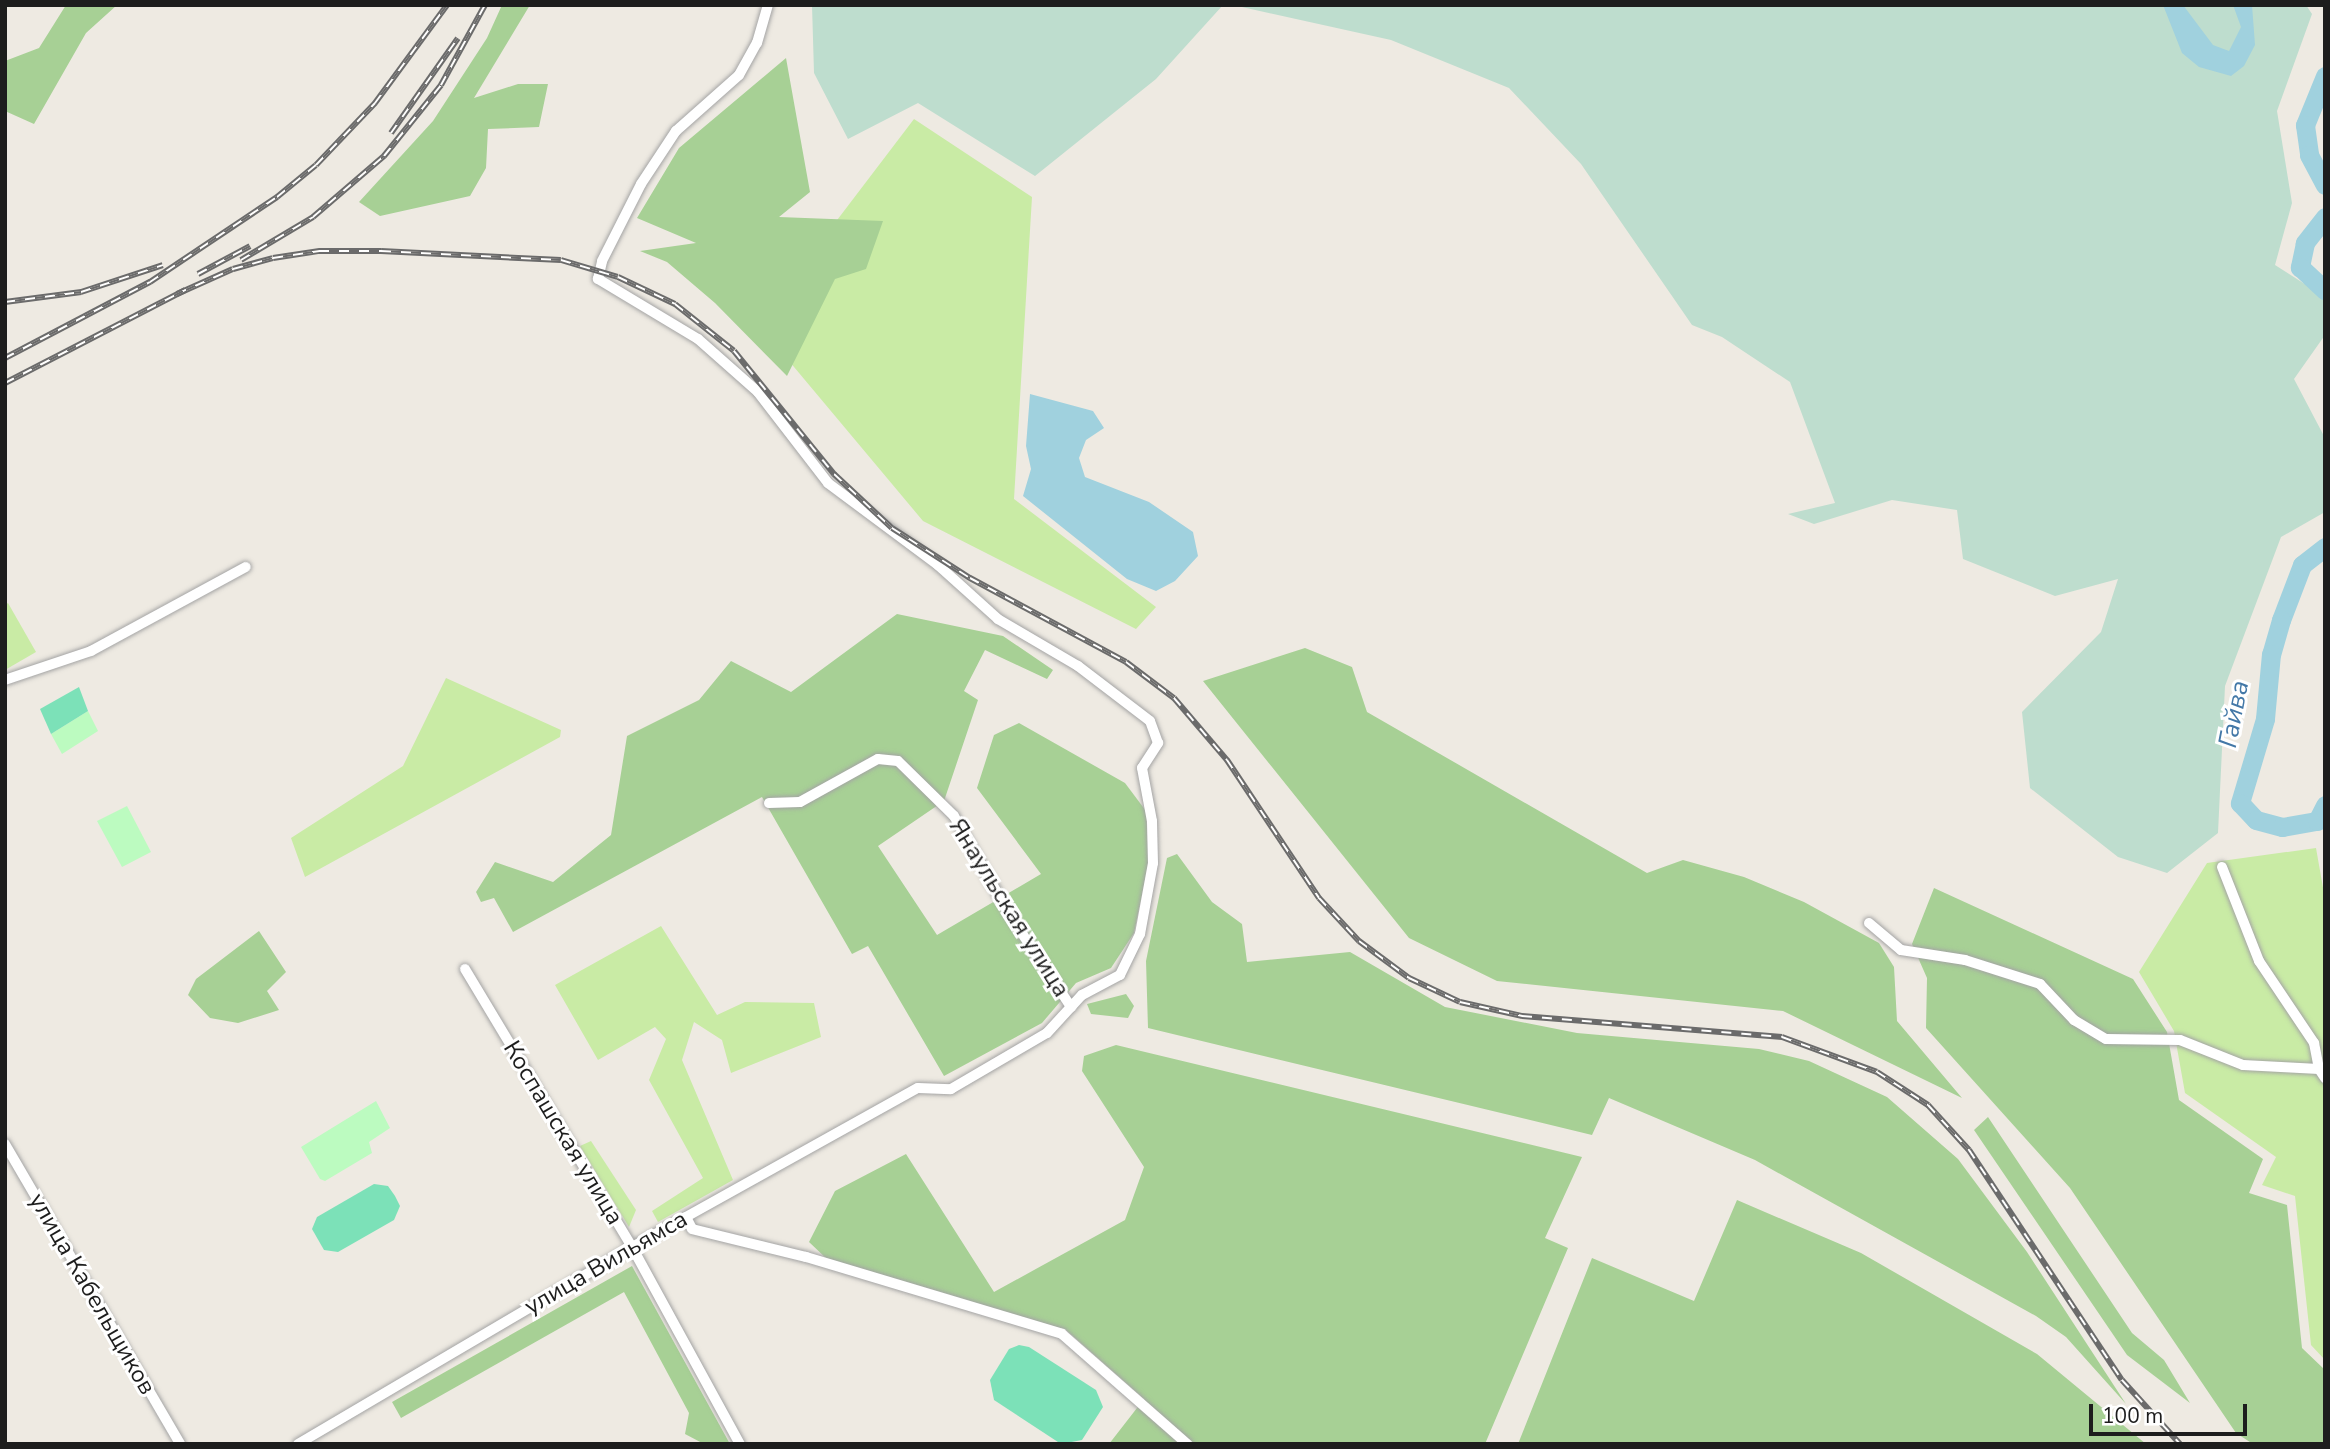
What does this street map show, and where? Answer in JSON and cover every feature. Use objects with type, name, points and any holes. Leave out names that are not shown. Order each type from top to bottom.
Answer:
[{"type":"street","points":[[768,5],[757,43],[739,75],[676,131],[640,184],[602,261],[598,279],[698,339],[758,392],[828,484],[939,565],[998,619],[1078,666],[1150,721],[1158,743],[1142,768],[1152,821],[1153,863],[1140,934],[1120,975],[1082,995],[1071,1007]]},
{"type":"street","points":[[5,680],[91,651],[246,567]]},
{"type":"street","name":"Янаульская улица","points":[[769,803],[800,802],[877,759],[898,761],[954,816],[1009,914],[1071,1007]]},
{"type":"street","points":[[1869,923],[1901,950],[1965,960],[2040,984],[2074,1020],[2106,1039],[2180,1040],[2243,1065],[2322,1073],[2314,1044],[2259,961],[2222,867]]},
{"type":"street","name":"Коспашская улица","points":[[465,970],[632,1247],[740,1444]]},
{"type":"street","name":"улица Вильямса","points":[[298,1444],[632,1247],[918,1088],[951,1089],[1047,1032],[1071,1007]]},
{"type":"street","name":"улица Кабельщиков","points":[[5,1144],[180,1444]]},
{"type":"street","points":[[686,1217],[692,1229],[702,1233],[806,1257],[1062,1334],[1187,1444]]},
{"type":"green space","points":[[66,5],[117,5],[86,33],[34,124],[5,111],[5,61],[39,48]]},
{"type":"green space","points":[[502,5],[530,5],[474,98],[518,84],[548,84],[539,127],[488,129],[486,168],[470,196],[380,216],[359,202],[433,121],[487,38]]},
{"type":"green space","points":[[812,5],[1223,5],[1156,79],[1035,176],[918,103],[848,139],[814,73]]},
{"type":"green space","points":[[1233,5],[2306,5],[2312,14],[2277,111],[2292,203],[2275,265],[2325,297],[2325,335],[2294,379],[2325,438],[2325,512],[2281,537],[2225,686],[2218,833],[2167,873],[2118,857],[2030,788],[2022,712],[2101,632],[2118,579],[2055,596],[1963,559],[1957,510],[1892,500],[1814,524],[1788,514],[1835,503],[1790,382],[1722,337],[1692,325],[1581,164],[1509,88],[1391,40]]},
{"type":"green space","points":[[786,58],[810,192],[779,217],[883,221],[866,269],[835,279],[787,376],[715,303],[667,262],[640,251],[696,243],[637,218],[679,148]]},
{"type":"green space","points":[[914,119],[1032,197],[1014,499],[1156,607],[1136,629],[923,521],[758,324]]},
{"type":"green space","points":[[8,603],[36,652],[5,670],[5,605]]},
{"type":"green space","points":[[897,614],[1003,636],[1053,670],[1047,679],[985,650],[964,691],[978,700],[944,801],[878,846],[937,935],[1041,874],[977,788],[994,735],[1019,723],[1125,783],[1146,811],[1149,861],[1134,933],[1111,968],[1076,983],[1042,1023],[944,1076],[868,946],[852,954],[762,797],[513,932],[494,898],[481,902],[476,892],[495,862],[553,882],[611,835],[627,736],[699,700],[731,661],[791,692]]},
{"type":"green space","points":[[1305,648],[1352,667],[1367,712],[1647,873],[1683,860],[1744,877],[1804,902],[1879,943],[1894,967],[1897,1021],[1962,1098],[1783,1011],[1497,981],[1409,938],[1203,681]]},
{"type":"green space","points":[[446,678],[561,730],[560,737],[305,877],[291,838],[403,766]]},
{"type":"green space","points":[[79,687],[88,711],[51,734],[40,709]]},
{"type":"green space","points":[[88,711],[98,731],[62,754],[51,734]]},
{"type":"green space","points":[[127,806],[151,852],[122,867],[97,821]]},
{"type":"green space","points":[[2316,848],[2325,899],[2325,1360],[2311,1345],[2295,1196],[2262,1185],[2276,1157],[2185,1093],[2174,1031],[2139,972],[2207,863]]},
{"type":"green space","points":[[1177,854],[1212,902],[1242,924],[1247,962],[1350,952],[1445,1007],[1577,1033],[1759,1049],[1809,1061],[1887,1097],[1958,1159],[2027,1252],[2126,1404],[2066,1337],[2036,1316],[1755,1160],[1609,1098],[1592,1135],[1148,1028],[1146,961],[1167,858]]},
{"type":"green space","points":[[1934,888],[2133,979],[2167,1032],[2179,1100],[2263,1159],[2249,1193],[2287,1205],[2302,1348],[2325,1370],[2325,1444],[2253,1444],[2236,1433],[2070,1188],[1926,1028],[1927,978],[1912,944]]},
{"type":"green space","points":[[661,926],[717,1015],[745,1002],[814,1003],[821,1037],[731,1073],[722,1040],[694,1022],[682,1060],[733,1180],[658,1222],[652,1211],[703,1178],[649,1080],[666,1039],[655,1027],[598,1060],[555,985]]},
{"type":"green space","points":[[259,931],[286,972],[267,991],[279,1010],[238,1023],[210,1018],[188,995],[196,979]]},
{"type":"green space","points":[[1126,994],[1134,1006],[1128,1018],[1091,1014],[1087,1004]]},
{"type":"green space","points":[[1116,1045],[1582,1157],[1545,1238],[1568,1248],[1485,1444],[1109,1444],[1144,1399],[1066,1330],[828,1260],[809,1242],[835,1191],[906,1154],[994,1292],[1125,1220],[1144,1167],[1082,1071],[1084,1056]]},
{"type":"green space","points":[[376,1101],[390,1128],[369,1142],[372,1153],[325,1181],[320,1179],[301,1147]]},
{"type":"green space","points":[[1988,1117],[2132,1333],[2164,1360],[2190,1403],[2127,1355],[1974,1130]]},
{"type":"green space","points":[[591,1141],[636,1210],[629,1227],[580,1146]]},
{"type":"green space","points":[[374,1184],[388,1186],[395,1196],[400,1206],[394,1220],[338,1252],[324,1250],[312,1229],[317,1217]]},
{"type":"green space","points":[[1737,1200],[1861,1253],[2037,1354],[2146,1444],[1518,1444],[1592,1258],[1694,1301]]},
{"type":"green space","points":[[632,1266],[730,1444],[704,1444],[685,1434],[689,1413],[624,1292],[401,1418],[392,1402]]},
{"type":"green space","points":[[1019,1345],[1029,1347],[1096,1390],[1103,1407],[1082,1440],[1061,1444],[994,1400],[990,1380],[1009,1349]]},
{"type":"water","points":[[2163,5],[2183,5],[2213,45],[2229,51],[2241,27],[2233,5],[2252,5],[2255,45],[2244,66],[2231,76],[2199,67],[2182,53]]},
{"type":"water","points":[[1030,394],[1093,411],[1104,428],[1086,440],[1079,458],[1085,477],[1149,502],[1193,532],[1198,556],[1175,581],[1156,591],[1127,579],[1023,496],[1031,469],[1026,446]]},
{"type":"waterway","name":"Гайва","points":[[2325,76],[2305,125],[2309,155],[2325,185]]},
{"type":"waterway","name":"Гайва","points":[[2325,217],[2305,243],[2300,267],[2325,290]]},
{"type":"waterway","name":"Гайва","points":[[2325,547],[2302,565],[2281,620],[2271,654],[2265,719],[2240,803],[2256,820],[2282,827],[2317,821],[2325,805]]},
{"type":"railway","points":[[5,358],[150,282],[277,197],[316,165],[375,103],[447,5]]},
{"type":"railway","points":[[241,260],[313,217],[384,156],[441,85],[485,5]]},
{"type":"railway","points":[[391,133],[458,38]]},
{"type":"railway","points":[[198,274],[250,246]]},
{"type":"railway","points":[[177,294],[233,269],[273,258],[319,251],[381,251],[561,260],[618,277],[675,304],[734,351],[834,474],[892,528],[970,578],[1126,662],[1174,698],[1227,760],[1319,898],[1359,941],[1409,978],[1460,1002],[1522,1016],[1782,1037],[1877,1072],[1928,1105],[1969,1150],[2122,1380],[2180,1444]]},
{"type":"railway","points":[[5,302],[81,292],[163,265]]},
{"type":"railway","points":[[5,383],[185,290]]}]
